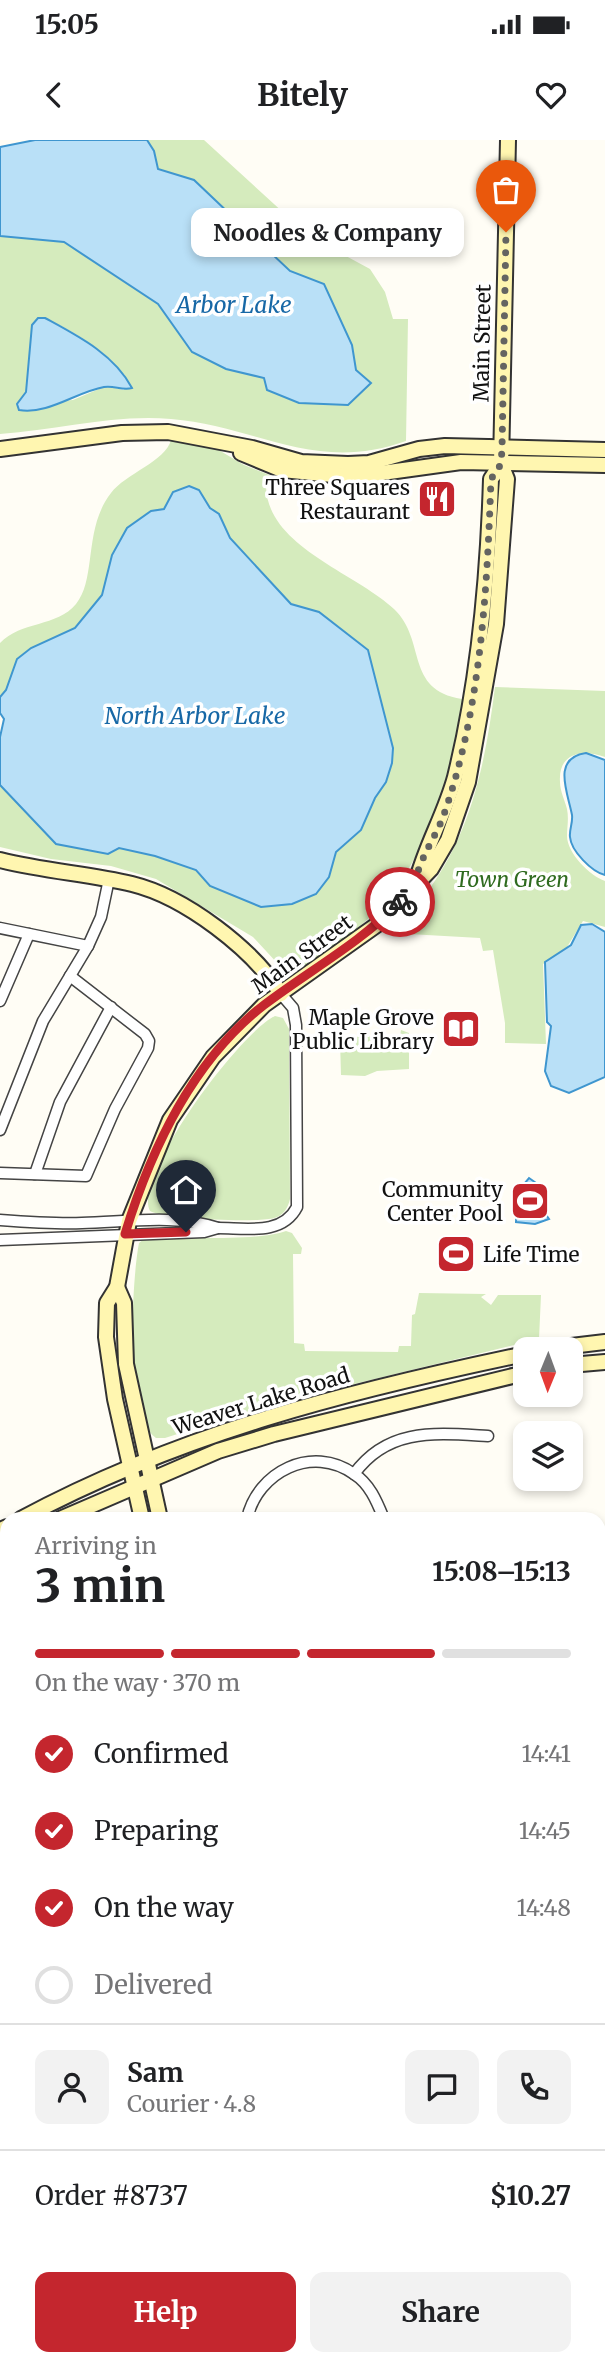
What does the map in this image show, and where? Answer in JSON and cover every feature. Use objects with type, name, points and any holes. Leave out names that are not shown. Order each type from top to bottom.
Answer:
[{"type":"street","name":"Main Street","points":[[140,1512],[132,1486],[106,1337],[107,1303],[117,1287],[127,1228],[160,1141],[189,1089],[235,1031],[281,994],[363,937],[416,884],[421,862],[444,814],[465,735],[481,622],[491,479],[501,456],[508,140]]},
{"type":"street","points":[[0,449],[146,432],[180,434],[219,443],[282,470],[323,476],[385,474],[429,464],[501,456],[605,450]]},
{"type":"street","points":[[501,456],[605,465]]},
{"type":"street","points":[[0,860],[135,885],[166,898],[208,923],[253,957],[293,1008],[296,1026],[297,1186],[297,1207],[293,1214],[275,1228],[218,1228],[204,1232],[0,1220]]},
{"type":"street","points":[[0,1130],[43,1021],[88,946],[101,917],[109,879]]},
{"type":"street","points":[[0,928],[88,946]]},
{"type":"street","points":[[0,1001],[29,934]]},
{"type":"street","points":[[0,1173],[86,1176],[115,1110],[148,1048],[145,1034],[70,976]]},
{"type":"street","points":[[35,1174],[60,1102],[111,1007]]},
{"type":"street","points":[[0,1240],[127,1228]]},
{"type":"street","name":"Main Street","points":[[117,1287],[124,1303],[126,1364],[158,1512]]},
{"type":"street","points":[[583,1345],[605,1342]]},
{"type":"street","name":"Weaver Lake Road","points":[[35,1512],[129,1466],[236,1425],[513,1357]]},
{"type":"street","points":[[583,1364],[605,1362]]},
{"type":"street","name":"Weaver Lake Road","points":[[75,1512],[218,1451],[274,1434],[513,1376]]},
{"type":"street","points":[[354,1474],[371,1453],[394,1441],[433,1434],[488,1436]]},
{"type":"street","points":[[250,1512],[257,1493],[268,1479],[283,1469],[314,1462],[334,1464],[354,1474],[370,1489],[381,1512]]},
{"type":"green space","points":[[147,140],[204,140],[309,236],[370,269],[385,292],[393,319],[408,319],[406,441],[373,450],[314,450],[202,423],[150,418],[107,420],[0,434],[0,236],[64,242],[158,304],[192,352],[226,369],[265,378],[267,390],[299,403],[348,405],[371,383],[356,370],[352,345],[324,284],[290,271],[194,180],[158,169],[154,151]],"holes":[[[38,318],[76,334],[110,359],[125,375],[124,390],[106,386],[73,400],[18,404],[26,392]]]},
{"type":"green space","points":[[171,440],[217,449],[244,465],[272,476],[273,486],[266,487],[271,508],[282,526],[316,557],[394,609],[404,621],[424,675],[432,686],[444,694],[462,699],[464,708],[447,779],[423,842],[407,871],[388,898],[363,924],[333,948],[331,953],[291,978],[253,937],[156,879],[111,866],[51,859],[0,847],[0,785],[56,844],[118,848],[155,856],[196,870],[210,886],[262,907],[329,877],[336,852],[361,830],[375,798],[386,782],[393,748],[368,650],[319,612],[291,604],[230,538],[219,514],[210,508],[199,490],[173,492],[164,509],[112,555],[102,595],[75,628],[31,648],[17,659],[6,691],[0,697],[0,643],[18,631],[59,617],[76,604],[86,581],[93,537],[102,507],[117,486],[154,461],[168,448]]},
{"type":"green space","name":"Town Green","points":[[495,687],[605,691],[605,757],[588,753],[574,755],[563,764],[560,782],[567,809],[567,836],[571,850],[586,869],[605,881],[605,927],[583,921],[567,947],[543,964],[546,1044],[505,1043],[505,1023],[493,950],[483,951],[480,938],[391,933],[430,888],[457,841],[482,766]]},
{"type":"green space","points":[[275,1016],[283,1018],[289,1029],[290,1199],[286,1208],[274,1218],[250,1220],[191,1218],[150,1211],[149,1194],[157,1168],[172,1139],[215,1076],[238,1048]]},
{"type":"green space","points":[[401,1030],[409,1033],[409,1069],[377,1071],[365,1076],[341,1075],[340,1040],[345,1037],[400,1036]]},
{"type":"green space","points":[[286,1231],[292,1233],[302,1248],[301,1254],[293,1254],[294,1343],[304,1344],[305,1351],[398,1352],[399,1346],[411,1346],[412,1315],[415,1314],[419,1293],[486,1294],[481,1297],[491,1305],[498,1295],[541,1295],[539,1337],[513,1337],[513,1345],[268,1405],[165,1438],[156,1438],[146,1425],[135,1376],[133,1315],[139,1243],[144,1239],[237,1238]]},
{"type":"water","name":"Arbor Lake","points":[[35,140],[147,140],[154,151],[158,169],[194,180],[290,271],[324,284],[352,345],[356,370],[371,383],[348,405],[299,403],[267,390],[264,378],[226,369],[192,352],[158,304],[64,242],[0,236],[0,147]]},
{"type":"water","points":[[38,318],[45,318],[94,347],[115,365],[132,388],[104,387],[41,409],[19,410],[17,404],[26,392],[32,325]]},
{"type":"water","name":"North Arbor Lake","points":[[189,486],[199,490],[210,508],[219,514],[230,538],[291,604],[319,612],[368,650],[393,748],[386,782],[375,798],[361,830],[336,852],[329,877],[316,894],[292,904],[261,907],[210,886],[196,870],[155,856],[119,848],[108,854],[56,844],[0,785],[0,737],[4,719],[0,713],[0,697],[6,690],[17,659],[31,648],[75,628],[102,595],[112,555],[127,528],[151,511],[164,509],[173,492]]},
{"type":"water","points":[[586,753],[605,760],[605,875],[583,860],[570,837],[572,815],[565,787],[565,769],[575,756]]},
{"type":"water","points":[[592,924],[605,932],[605,1077],[569,1093],[551,1086],[545,1071],[551,1026],[547,1022],[545,962],[571,945],[581,925]]},
{"type":"water","name":"Community Center Pool","points":[[529,1178],[546,1190],[546,1198],[539,1205],[549,1219],[535,1224],[516,1222],[517,1200],[520,1200],[520,1192],[529,1192],[524,1184]]},
{"type":"way so far","points":[[400,902],[416,884],[421,862],[438,831],[465,735],[481,622],[491,479],[501,464],[506,232]]},
{"type":"place","name":"Noodles & Company","points":[[506,232]]},
{"type":"place","name":"Three Squares Restaurant","points":[[437,499]]},
{"type":"place","name":"Maple Grove Public Library","points":[[461,1029]]},
{"type":"place","name":"Community Center Pool","points":[[530,1201]]},
{"type":"place","name":"Life Time","points":[[456,1254]]},
{"type":"route","points":[[186,1232],[125,1234],[160,1141],[189,1089],[235,1031],[264,1006],[363,937],[400,902]]}]
